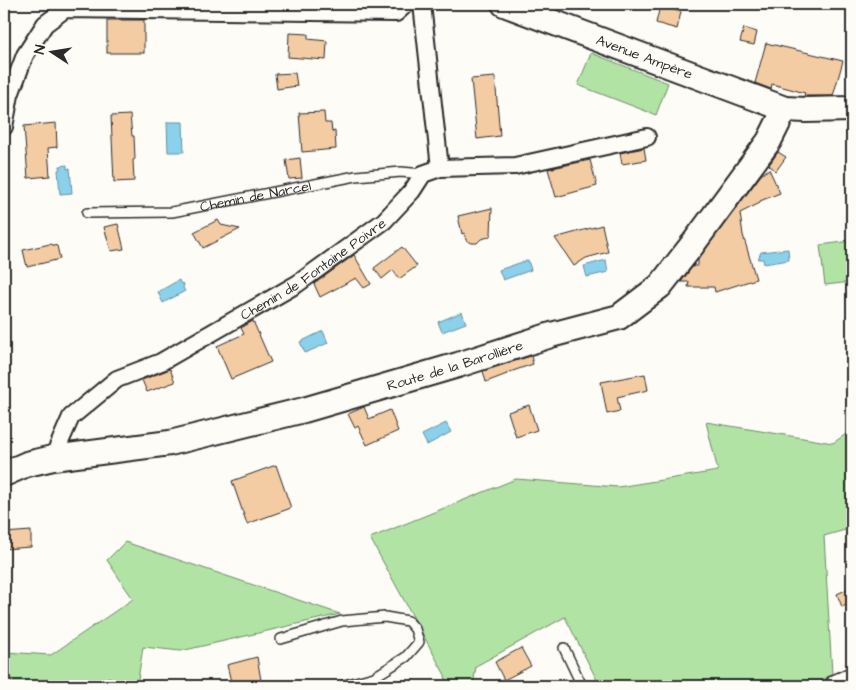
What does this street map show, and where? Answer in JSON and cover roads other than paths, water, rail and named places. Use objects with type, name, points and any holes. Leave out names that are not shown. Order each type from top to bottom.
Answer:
[{"type":"street","points":[[4,128],[10,94],[25,55],[45,24],[65,10],[396,14],[406,4]]},
{"type":"street","points":[[422,4],[440,168]]},
{"type":"street","name":"Avenue Ampère","points":[[504,4],[785,109],[852,109]]},
{"type":"street","name":"Route de la Barollière","points":[[11,469],[53,458],[170,443],[304,410],[458,365],[551,335],[620,317],[660,286],[769,141],[785,109]]},
{"type":"street","points":[[423,174],[440,168],[515,166],[647,137]]},
{"type":"street","name":"Chemin de Fontaine Poivre","points":[[53,458],[72,417],[117,379],[162,362],[297,284],[384,220],[412,191],[423,174]]},
{"type":"street","points":[[838,686],[852,680]]},
{"type":"lane","name":"Chemin de Narcel","points":[[86,213],[172,212],[356,176],[401,172],[423,174]]},
{"type":"lane","points":[[280,639],[342,622],[385,617],[408,621],[415,629],[420,642],[406,657],[374,677],[341,686]]},
{"type":"lane","points":[[564,648],[582,686]]},
{"type":"water","points":[[167,122],[183,122],[184,152],[168,152]]},
{"type":"water","points":[[67,165],[67,169],[70,168],[72,193],[60,194],[58,170],[60,166]]},
{"type":"water","points":[[788,249],[789,260],[764,264],[763,259],[758,259],[761,252]]},
{"type":"water","points":[[528,260],[531,270],[503,280],[499,270]]},
{"type":"water","points":[[606,260],[608,272],[587,277],[584,266]]},
{"type":"water","points":[[179,280],[180,283],[184,284],[183,288],[185,291],[163,303],[158,292]]},
{"type":"water","points":[[462,312],[466,323],[442,332],[438,322]]},
{"type":"water","points":[[323,331],[328,343],[305,353],[300,342]]},
{"type":"water","points":[[446,423],[451,432],[427,445],[422,435]]}]
